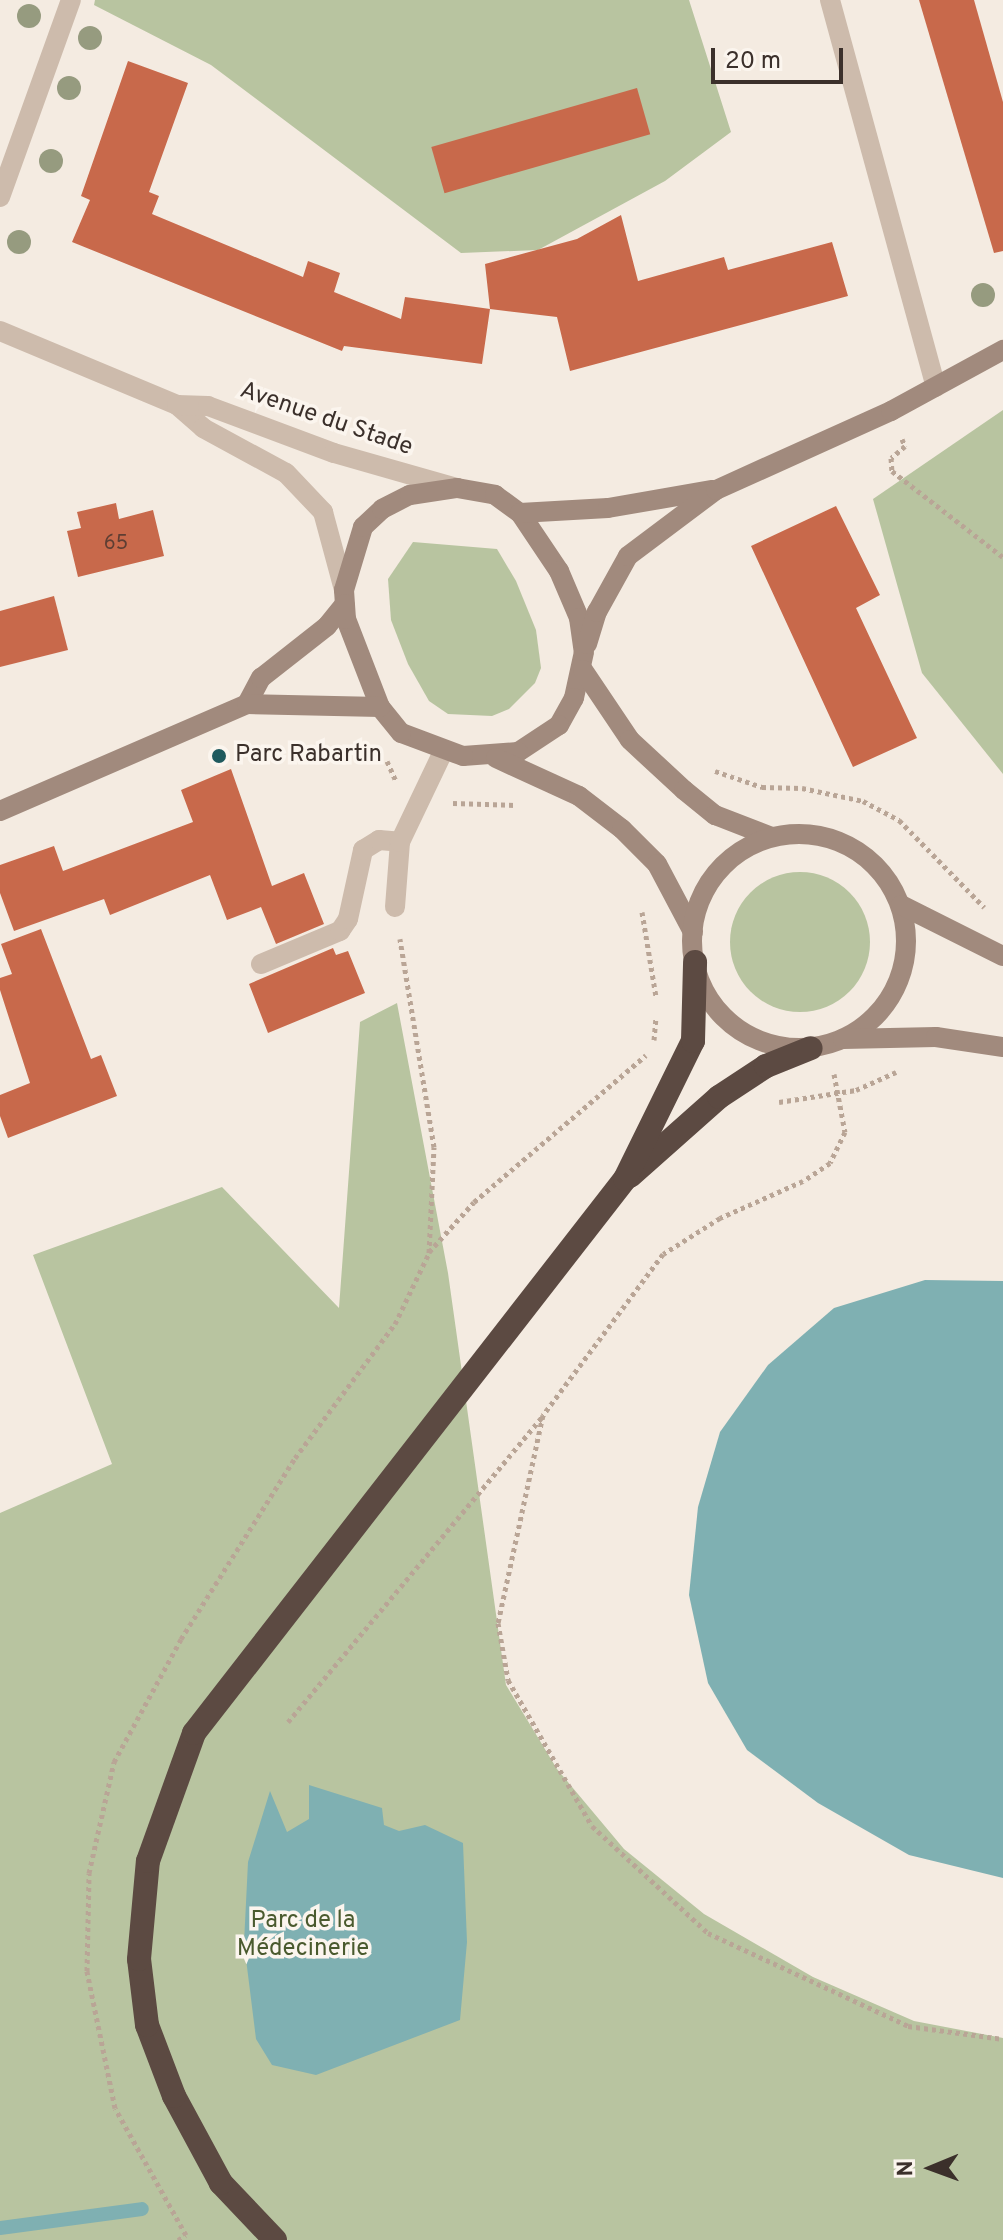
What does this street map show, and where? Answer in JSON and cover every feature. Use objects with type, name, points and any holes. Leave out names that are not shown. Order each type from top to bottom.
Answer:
[{"type":"highway","points":[[625,1179],[693,1041],[695,962]]},
{"type":"highway","points":[[275,2240],[221,2183],[174,2096],[147,2025],[139,1959],[148,1861],[194,1733],[625,1179],[719,1097],[766,1066],[827,1043]]},
{"type":"main road","points":[[344,597],[380,707],[401,733],[443,752],[492,756],[533,746],[559,725],[584,661],[597,612],[628,556],[716,490],[936,387],[1003,350]]},
{"type":"main road","points":[[247,704],[261,678],[327,626],[344,597],[363,527],[382,509],[420,492],[457,488],[495,495],[520,513],[571,596],[584,661],[630,740],[715,815],[772,837]]},
{"type":"main road","points":[[520,513],[608,508],[716,490]]},
{"type":"main road","points":[[0,811],[247,704],[380,707]]},
{"type":"main road","points":[[492,756],[579,796],[622,829],[657,864],[693,932]]},
{"type":"main road","points":[[827,1043],[870,1021],[891,997],[903,968],[907,936],[901,905],[886,876],[849,847],[804,833],[772,837],[742,850],[718,872],[701,900],[693,932],[695,962],[712,1007],[734,1030],[763,1043],[827,1043],[936,1037],[1003,1047]]},
{"type":"main road","points":[[901,905],[1003,956]]},
{"type":"street","points":[[0,197],[71,0]]},
{"type":"street","points":[[830,0],[936,387]]},
{"type":"street","name":"Avenue du Stade","points":[[0,331],[177,405],[203,428],[286,473],[323,512],[344,597]]},
{"type":"street","name":"Avenue du Stade","points":[[177,405],[208,406],[349,458],[457,488]]},
{"type":"street","points":[[395,907],[400,842],[443,752]]},
{"type":"street","points":[[261,964],[340,931],[348,919],[363,850],[379,840],[400,842]]},
{"type":"path","points":[[899,434],[905,446],[891,458],[892,471],[1003,557]]},
{"type":"path","points":[[381,754],[392,778],[400,783]]},
{"type":"path","points":[[702,762],[762,787],[802,788],[863,801],[899,820],[987,910]]},
{"type":"path","points":[[448,802],[524,806]]},
{"type":"path","points":[[178,2240],[187,2238],[115,2108],[87,1971],[89,1873],[114,1762],[181,1639],[295,1458],[395,1324],[429,1253],[474,1202],[634,1062],[661,1047],[654,1041],[656,989],[637,898]]},
{"type":"path","points":[[395,907],[434,1147],[429,1253]]},
{"type":"path","points":[[288,1722],[543,1415],[663,1254],[720,1218],[803,1181],[830,1163],[845,1132],[827,1043]]},
{"type":"path","points":[[763,1110],[789,1099],[838,1095],[899,1071]]},
{"type":"path","points":[[543,1415],[498,1623],[508,1680],[592,1826],[708,1933],[908,2026],[1003,2039]]},
{"type":"green space","points":[[95,0],[689,0],[731,132],[665,181],[538,250],[461,253],[211,65],[94,5]]},
{"type":"green space","points":[[1003,410],[1003,774],[922,673],[873,499]]},
{"type":"green space","points":[[413,542],[497,549],[516,581],[536,630],[541,668],[535,683],[509,709],[492,716],[448,714],[429,701],[408,664],[391,620],[388,579]]},
{"type":"green space","points":[[800,872],[827,877],[850,892],[865,915],[870,942],[865,969],[850,992],[827,1007],[800,1012],[773,1007],[750,992],[735,969],[730,942],[735,915],[750,892],[773,877]]},
{"type":"green space","name":"Parc de la Médecinerie","points":[[397,1003],[448,1273],[506,1685],[557,1769],[624,1849],[704,1914],[813,1977],[914,2021],[1003,2038],[1003,2240],[0,2240],[0,1513],[112,1464],[33,1255],[222,1187],[339,1308],[360,1022]]},
{"type":"water","points":[[925,1280],[1003,1281],[1003,1878],[909,1855],[818,1803],[747,1750],[708,1683],[689,1595],[698,1507],[720,1432],[768,1365],[834,1308]]},
{"type":"water","points":[[309,1785],[382,1808],[384,1825],[399,1831],[425,1825],[463,1843],[467,1942],[460,2020],[316,2075],[272,2065],[256,2039],[244,1943],[248,1862],[270,1791],[287,1832],[309,1819]]},
{"type":"building","points":[[919,0],[974,0],[1003,102],[1003,251],[994,253]]},
{"type":"building","points":[[128,61],[188,83],[149,192],[159,196],[152,214],[303,277],[308,261],[340,273],[334,292],[401,319],[405,297],[490,309],[482,364],[344,346],[342,351],[72,242],[90,200],[81,196]]},
{"type":"building","points":[[637,88],[650,134],[445,193],[431,147]]},
{"type":"building","points":[[621,215],[638,281],[724,257],[728,270],[832,242],[848,296],[570,371],[557,317],[490,309],[485,264],[577,239]]},
{"type":"building","points":[[116,503],[119,519],[153,510],[164,556],[78,577],[67,531],[81,528],[77,512]]},
{"type":"building","points":[[836,506],[880,595],[856,608],[917,738],[853,767],[751,546]]},
{"type":"building","points":[[54,596],[68,650],[0,667],[0,611]]},
{"type":"building","points":[[231,769],[272,886],[304,873],[324,924],[276,944],[261,907],[227,920],[210,875],[110,915],[104,899],[14,931],[0,893],[0,865],[54,846],[63,871],[193,822],[181,790]]},
{"type":"building","points":[[41,929],[91,1059],[101,1055],[117,1096],[8,1138],[0,1116],[0,1095],[30,1083],[0,990],[0,978],[12,974],[1,944]]},
{"type":"building","points":[[333,948],[336,955],[348,951],[365,993],[268,1033],[249,984]]},
{"type":"waterway","points":[[0,2228],[142,2209]]},
{"type":"place","name":"Parc Rabartin","points":[[219,756]]}]
